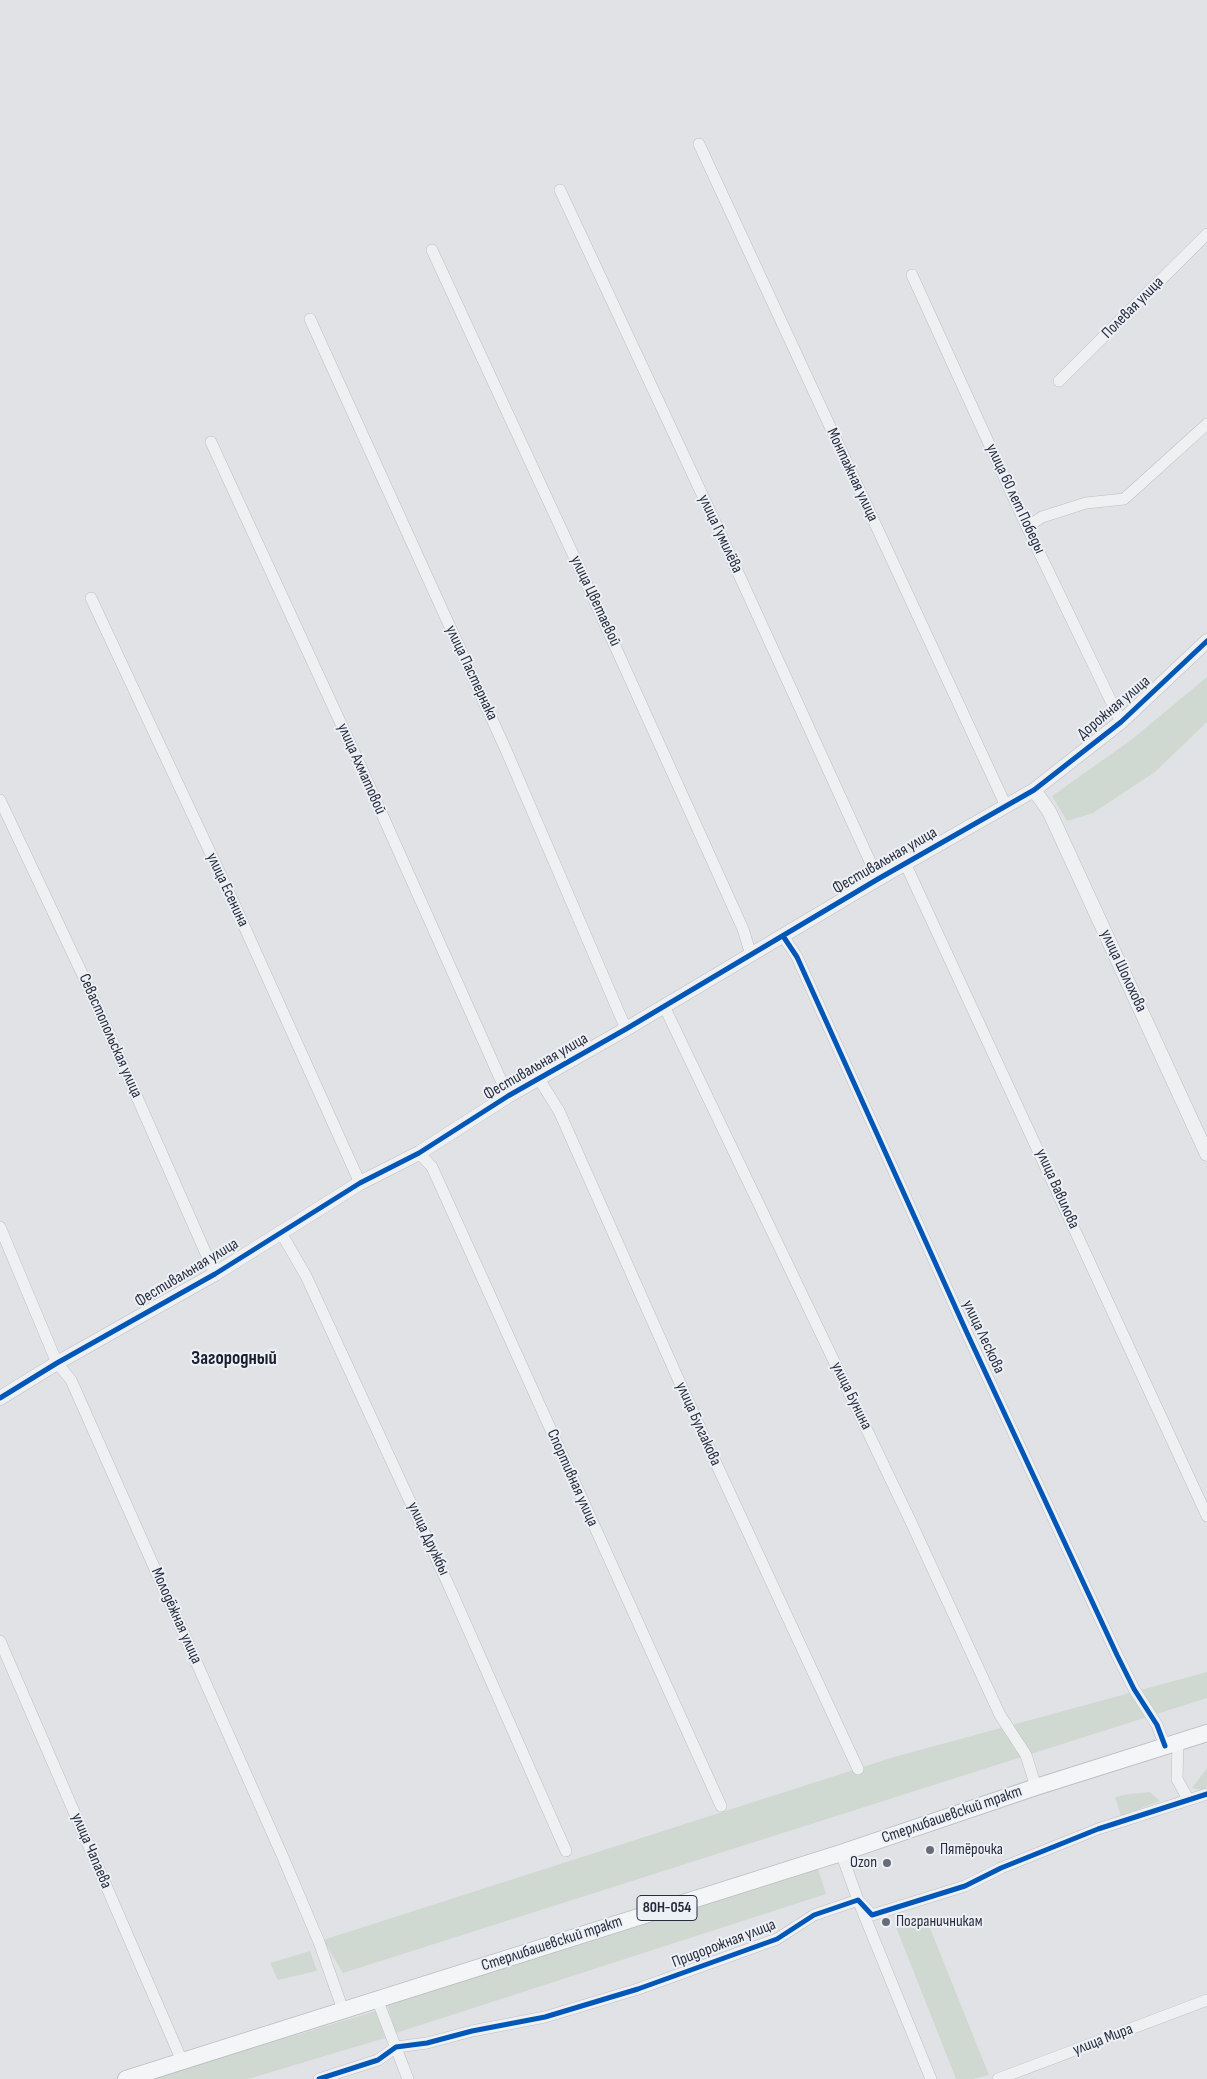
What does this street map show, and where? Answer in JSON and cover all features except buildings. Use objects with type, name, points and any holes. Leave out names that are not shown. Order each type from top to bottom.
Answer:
[{"type":"main road","name":"Стерлибашевский тракт","points":[[126,2079],[841,1853],[1036,1787],[1207,1733]]},
{"type":"street","name":"Монтажная улица","points":[[699,144],[1006,806]]},
{"type":"street","name":"улица Гумилёва","points":[[560,190],[714,520],[878,879]]},
{"type":"street","name":"Полевая улица","points":[[1059,381],[1207,234]]},
{"type":"street","name":"улица Цветаевой","points":[[432,250],[596,604],[743,929],[750,955]]},
{"type":"street","name":"улица 60 лет Победы","points":[[912,275],[1120,722]]},
{"type":"street","name":"улица Пастернака","points":[[310,319],[506,750],[626,1029]]},
{"type":"street","points":[[1028,526],[1042,517],[1086,503],[1124,499],[1207,424]]},
{"type":"street","name":"улица Ахматовой","points":[[211,442],[360,765],[508,1096]]},
{"type":"street","name":"улица Есенина","points":[[91,598],[231,897],[360,1183]]},
{"type":"street","name":"Дорожная улица","points":[[1034,790],[1120,722],[1207,641]]},
{"type":"street","name":"Фестивальная улица","points":[[0,1398],[57,1363],[215,1274],[280,1231],[360,1183],[419,1152],[508,1096],[626,1029],[905,863],[1034,790]]},
{"type":"street","name":"улица Шолохова","points":[[1034,790],[1049,811],[1207,1154]]},
{"type":"street","name":"Севастопольская улица","points":[[0,800],[87,984],[215,1274]]},
{"type":"street","name":"улица Вавилова","points":[[905,863],[1207,1516]]},
{"type":"street","name":"улица Лескова","points":[[783,936],[797,956],[967,1334],[1117,1655],[1134,1689],[1157,1725],[1172,1744]]},
{"type":"street","name":"улица Бунина","points":[[664,1006],[906,1511],[1000,1715],[1026,1756],[1036,1787]]},
{"type":"street","name":"улица Булгакова","points":[[539,1079],[559,1111],[708,1446],[858,1769]]},
{"type":"street","name":"Спортивная улица","points":[[419,1152],[432,1167],[721,1806]]},
{"type":"street","name":"Молодёжная улица","points":[[0,1227],[57,1363],[70,1380],[278,1845],[320,1942],[342,2010]]},
{"type":"street","name":"улица Дружбы","points":[[280,1231],[306,1276],[450,1586],[566,1851]]},
{"type":"street","name":"улица Чапаева","points":[[0,1642],[182,2061]]},
{"type":"street","points":[[1172,1744],[1177,1779],[1188,1799]]},
{"type":"street","points":[[858,1900],[872,1915],[965,1886],[1001,1868],[1098,1829],[1207,1794]]},
{"type":"street","points":[[841,1853],[858,1900],[931,2079]]},
{"type":"street","name":"Придорожная улица","points":[[318,2079],[378,2060],[396,2047],[427,2043],[472,2031],[545,2017],[638,1989],[777,1939],[814,1915],[858,1900]]},
{"type":"street","points":[[378,1999],[408,2079]]},
{"type":"street","name":"улица Мира","points":[[998,2079],[1207,2000]]},
{"type":"shaded area","points":[[1207,677],[1207,722],[1155,772],[1093,813],[1067,821],[1052,796],[1131,740]]},
{"type":"shaded area","points":[[1207,1672],[1207,1698],[343,1973],[323,1940],[894,1757]]},
{"type":"shaded area","points":[[1207,1768],[1207,1788],[1202,1790],[1192,1788]]},
{"type":"shaded area","points":[[1150,1792],[1160,1801],[1121,1816],[1115,1797]]},
{"type":"shaded area","points":[[817,1866],[826,1894],[396,2033],[387,2005]]},
{"type":"shaded area","points":[[926,1918],[989,2075],[973,2079],[956,2079],[896,1927]]},
{"type":"shaded area","points":[[310,1951],[317,1971],[278,1980],[270,1963]]},
{"type":"shaded area","points":[[376,2011],[385,2038],[248,2079],[151,2079]]},
{"type":"cycle path","points":[[0,1398],[57,1363],[215,1274],[360,1183],[419,1153],[508,1096],[626,1029],[878,879],[1034,790],[1121,722],[1207,641]]},
{"type":"cycle path","points":[[783,936],[797,957],[967,1333],[1117,1655],[1134,1689],[1157,1725],[1165,1746]]},
{"type":"cycle path","points":[[319,2079],[378,2060],[396,2047],[427,2043],[472,2031],[545,2017],[638,1989],[777,1939],[814,1915],[858,1900],[872,1915],[965,1886],[1001,1868],[1098,1829],[1207,1794]]},
{"type":"place","name":"Пятёрочка","points":[[930,1850]]},
{"type":"place","name":"Ozon","points":[[887,1863]]},
{"type":"place","name":"Пограничникам","points":[[886,1922]]},
{"type":"district","name":"Загородный","points":[[234,1359]]}]
